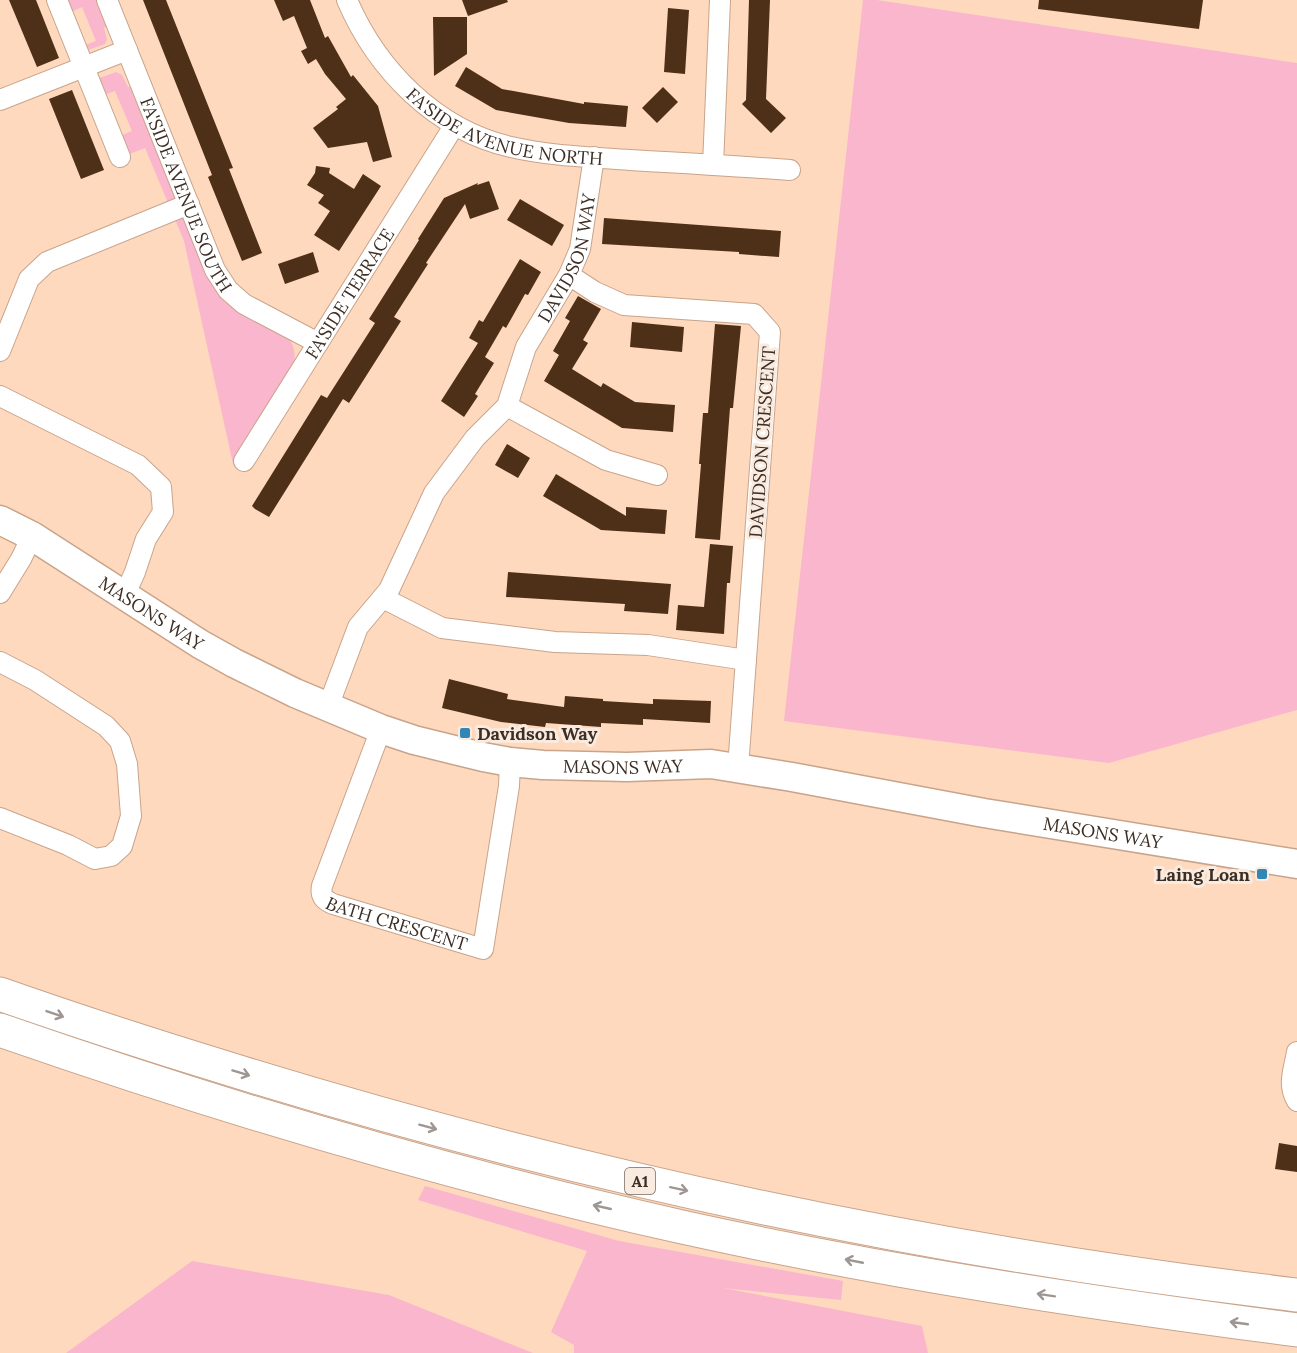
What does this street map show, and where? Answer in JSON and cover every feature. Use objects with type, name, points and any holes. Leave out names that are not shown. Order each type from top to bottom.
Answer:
[{"type":"highway","name":"A1","points":[[0,994],[173,1052],[380,1114],[622,1177],[948,1243],[1202,1283],[1297,1295]]},
{"type":"highway","name":"A1","points":[[0,1030],[167,1086],[380,1150],[537,1192],[683,1227],[994,1287],[1297,1330]]},
{"type":"street","points":[[57,0],[120,157]]},
{"type":"street","name":"FA'SIDE AVENUE SOUTH","points":[[107,0],[215,270],[228,290],[244,304],[318,343]]},
{"type":"street","name":"FA'SIDE AVENUE NORTH","points":[[347,0],[367,40],[385,65],[435,113],[454,126],[480,137],[510,147],[551,154],[790,170]]},
{"type":"street","points":[[713,165],[720,0]]},
{"type":"street","points":[[0,100],[127,50]]},
{"type":"street","name":"FA'SIDE TERRACE","points":[[244,461],[454,126]]},
{"type":"street","name":"DAVIDSON WAY","points":[[328,707],[358,627],[389,590],[434,493],[476,438],[507,406],[526,347],[569,275],[580,249],[594,157]]},
{"type":"street","points":[[0,351],[29,279],[47,262],[189,204]]},
{"type":"street","name":"DAVIDSON CRESCENT","points":[[569,275],[595,292],[624,305],[754,314],[770,332],[738,768]]},
{"type":"street","points":[[0,396],[138,465],[161,487],[163,512],[146,539],[135,572],[124,594]]},
{"type":"street","points":[[507,406],[606,460],[657,475]]},
{"type":"street","name":"MASONS WAY","points":[[0,520],[32,536],[200,644],[226,658],[328,707],[414,740],[483,757],[543,765],[627,767],[711,764],[984,813],[1297,864]]},
{"type":"street","points":[[0,593],[32,536]]},
{"type":"street","points":[[382,598],[442,628],[555,642],[648,645],[746,660]]},
{"type":"street","points":[[0,662],[35,680],[97,720],[120,741],[127,764],[131,816],[122,846],[111,856],[95,859],[68,845],[0,818]]},
{"type":"street","name":"BATH CRESCENT","points":[[381,729],[322,886],[323,897],[327,901],[483,949],[510,762]]},
{"type":"street","points":[[1297,1052],[1291,1082],[1292,1093],[1297,1101]]},
{"type":"shaded area","points":[[68,0],[98,0],[109,26],[104,28],[107,39],[105,44],[82,52],[80,47],[96,41],[82,7],[67,14],[65,6]]},
{"type":"shaded area","points":[[863,0],[877,0],[1297,63],[1297,710],[1109,763],[784,721]]},
{"type":"shaded area","points":[[116,72],[122,75],[128,87],[133,86],[213,282],[289,338],[294,348],[293,366],[233,464],[184,241],[145,148],[124,156],[117,137],[132,131],[115,91],[101,96],[94,80]]},
{"type":"shaded area","points":[[425,1186],[619,1241],[843,1281],[841,1300],[723,1288],[922,1326],[928,1353],[574,1353],[574,1345],[551,1332],[587,1251],[418,1200]]},
{"type":"shaded area","points":[[192,1261],[389,1295],[533,1353],[66,1353]]},
{"type":"building","points":[[9,0],[36,0],[59,58],[37,67]]},
{"type":"building","points":[[143,0],[166,0],[233,168],[229,169],[262,253],[242,261],[208,177],[212,175]]},
{"type":"building","points":[[274,0],[310,0],[325,38],[328,36],[351,77],[353,75],[378,106],[392,157],[373,162],[367,142],[328,148],[313,128],[338,109],[336,107],[346,99],[316,59],[308,64],[301,51],[307,48],[294,16],[283,21]]},
{"type":"building","points":[[462,0],[507,0],[508,2],[468,16]]},
{"type":"building","points":[[749,0],[770,0],[766,99],[786,118],[771,133],[742,104],[746,100]]},
{"type":"building","points":[[1039,0],[1203,0],[1199,29],[1038,9]]},
{"type":"building","points":[[668,8],[689,10],[685,74],[664,72]]},
{"type":"building","points":[[433,17],[467,17],[467,54],[434,76]]},
{"type":"building","points":[[466,67],[502,89],[584,104],[584,102],[628,106],[626,127],[569,123],[496,110],[455,86]]},
{"type":"building","points":[[663,87],[678,102],[657,123],[642,108]]},
{"type":"building","points":[[72,90],[104,170],[81,179],[49,99]]},
{"type":"building","points":[[316,166],[330,168],[329,173],[354,189],[363,174],[381,186],[339,251],[314,235],[330,211],[318,203],[324,195],[307,185],[315,173]]},
{"type":"building","points":[[489,181],[499,209],[470,219],[465,204],[394,317],[401,321],[349,403],[343,399],[269,517],[255,509],[252,506],[321,395],[327,398],[375,323],[369,319],[444,198],[478,183],[477,185]]},
{"type":"building","points":[[520,199],[564,225],[552,246],[507,220]]},
{"type":"building","points":[[604,218],[781,231],[779,257],[739,254],[739,252],[602,244]]},
{"type":"building","points":[[313,252],[319,272],[285,284],[278,264]]},
{"type":"building","points":[[520,259],[541,272],[528,295],[525,294],[506,328],[503,326],[485,357],[494,363],[475,394],[478,396],[464,417],[441,401],[478,343],[469,338],[479,320],[483,322]]},
{"type":"building","points":[[578,296],[601,309],[583,340],[588,343],[572,369],[601,387],[603,383],[635,402],[675,405],[673,432],[622,428],[544,381],[559,355],[553,351],[570,321],[565,318]]},
{"type":"building","points":[[632,322],[684,327],[682,352],[630,347]]},
{"type":"building","points":[[715,324],[741,326],[733,408],[730,408],[720,540],[695,538],[703,413],[708,413]]},
{"type":"building","points":[[507,444],[530,458],[518,478],[495,465]]},
{"type":"building","points":[[556,474],[626,516],[626,507],[667,510],[665,534],[601,530],[543,496]]},
{"type":"building","points":[[710,544],[733,546],[730,583],[727,583],[724,634],[676,630],[678,605],[704,607]]},
{"type":"building","points":[[508,572],[671,584],[668,614],[624,611],[625,604],[506,597]]},
{"type":"building","points":[[449,679],[508,694],[507,699],[564,707],[565,696],[653,704],[653,699],[711,701],[710,723],[643,719],[643,725],[601,723],[601,727],[546,723],[545,727],[501,722],[442,708]]},
{"type":"building","points":[[1279,1143],[1297,1146],[1297,1172],[1275,1169]]},
{"type":"place","name":"Davidson Way","points":[[465,733]]},
{"type":"place","name":"Laing Loan","points":[[1262,874]]}]
